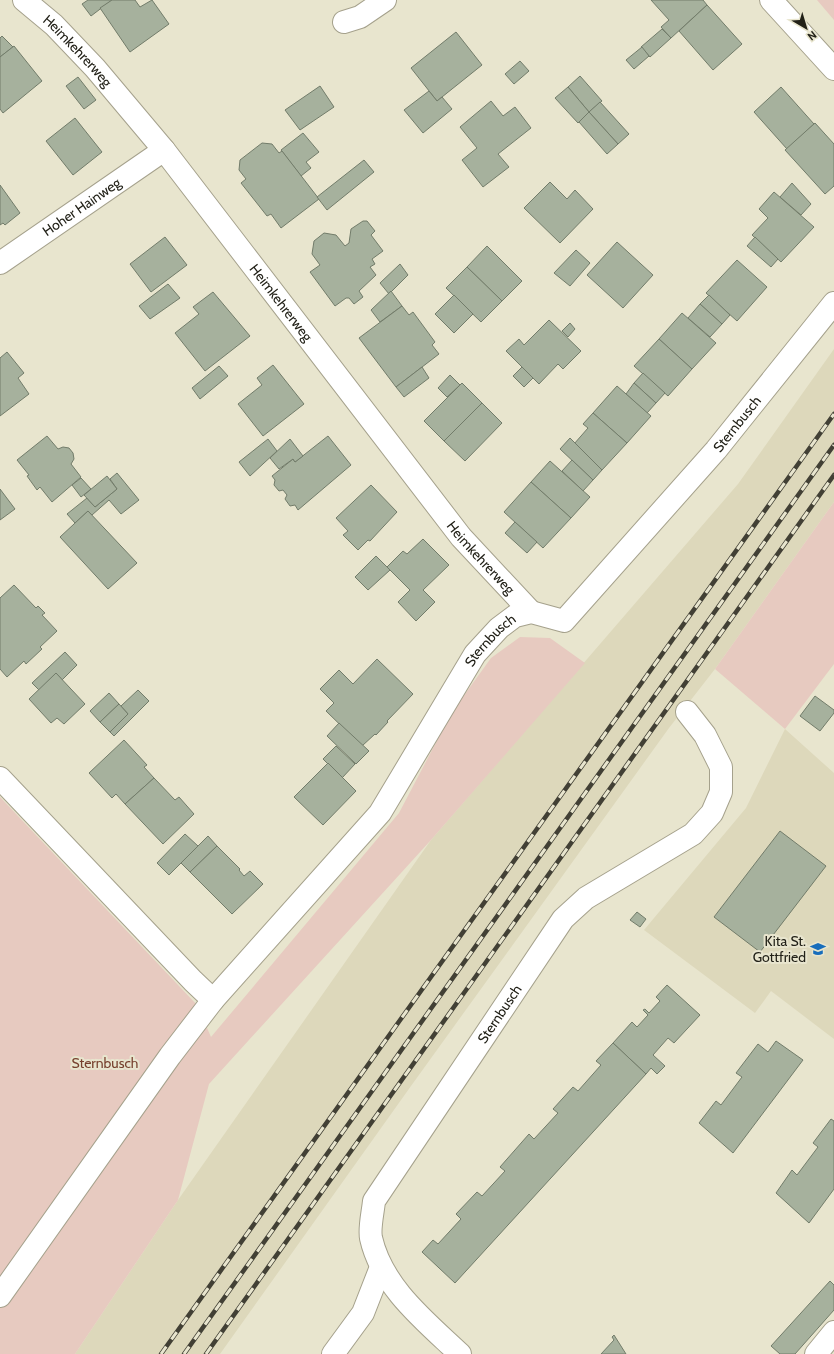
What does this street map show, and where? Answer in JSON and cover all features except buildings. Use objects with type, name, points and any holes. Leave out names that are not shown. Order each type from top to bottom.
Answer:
[{"type":"street","name":"Heimkehrerweg","points":[[24,0],[54,25],[95,68],[164,150],[453,526],[531,612]]},
{"type":"street","points":[[344,22],[360,17],[385,0]]},
{"type":"street","points":[[771,0],[834,69]]},
{"type":"street","name":"Hoher Hainweg","points":[[0,263],[164,150]]},
{"type":"street","name":"Sternbusch","points":[[0,1296],[170,1056],[213,1000],[380,813],[475,654],[515,616],[531,612],[564,621],[716,450],[834,302]]},
{"type":"street","name":"Sternbusch","points":[[460,1354],[398,1293],[381,1267],[371,1237],[374,1201],[563,918],[586,898],[693,834],[712,813],[721,792],[721,767],[705,735],[688,712]]},
{"type":"street","points":[[0,778],[193,981],[213,1000]]},
{"type":"street","points":[[333,1354],[362,1313],[381,1267]]},
{"type":"street","points":[[816,1354],[834,1332]]},
{"type":"shaded area","points":[[834,349],[834,502],[715,669],[669,728],[411,1086],[220,1354],[75,1354],[178,1200],[431,840],[738,484]]},
{"type":"shaded area","points":[[785,729],[834,773],[834,1039],[771,991],[755,1013],[644,930],[746,808]]},
{"type":"green space","points":[[817,0],[834,0],[834,20]]},
{"type":"green space","points":[[834,502],[834,664],[785,729],[715,669]]},
{"type":"green space","name":"Sternbusch","points":[[520,637],[550,638],[585,663],[431,840],[209,1084],[178,1200],[75,1354],[0,1354],[0,797],[197,1005],[211,1037],[399,813],[452,712],[491,658]]},
{"type":"railway","points":[[161,1354],[834,414]]},
{"type":"railway","points":[[184,1354],[834,445]]},
{"type":"railway","points":[[206,1354],[834,475]]},
{"type":"place","name":"Kita St. Gottfried","points":[[818,949]]}]
